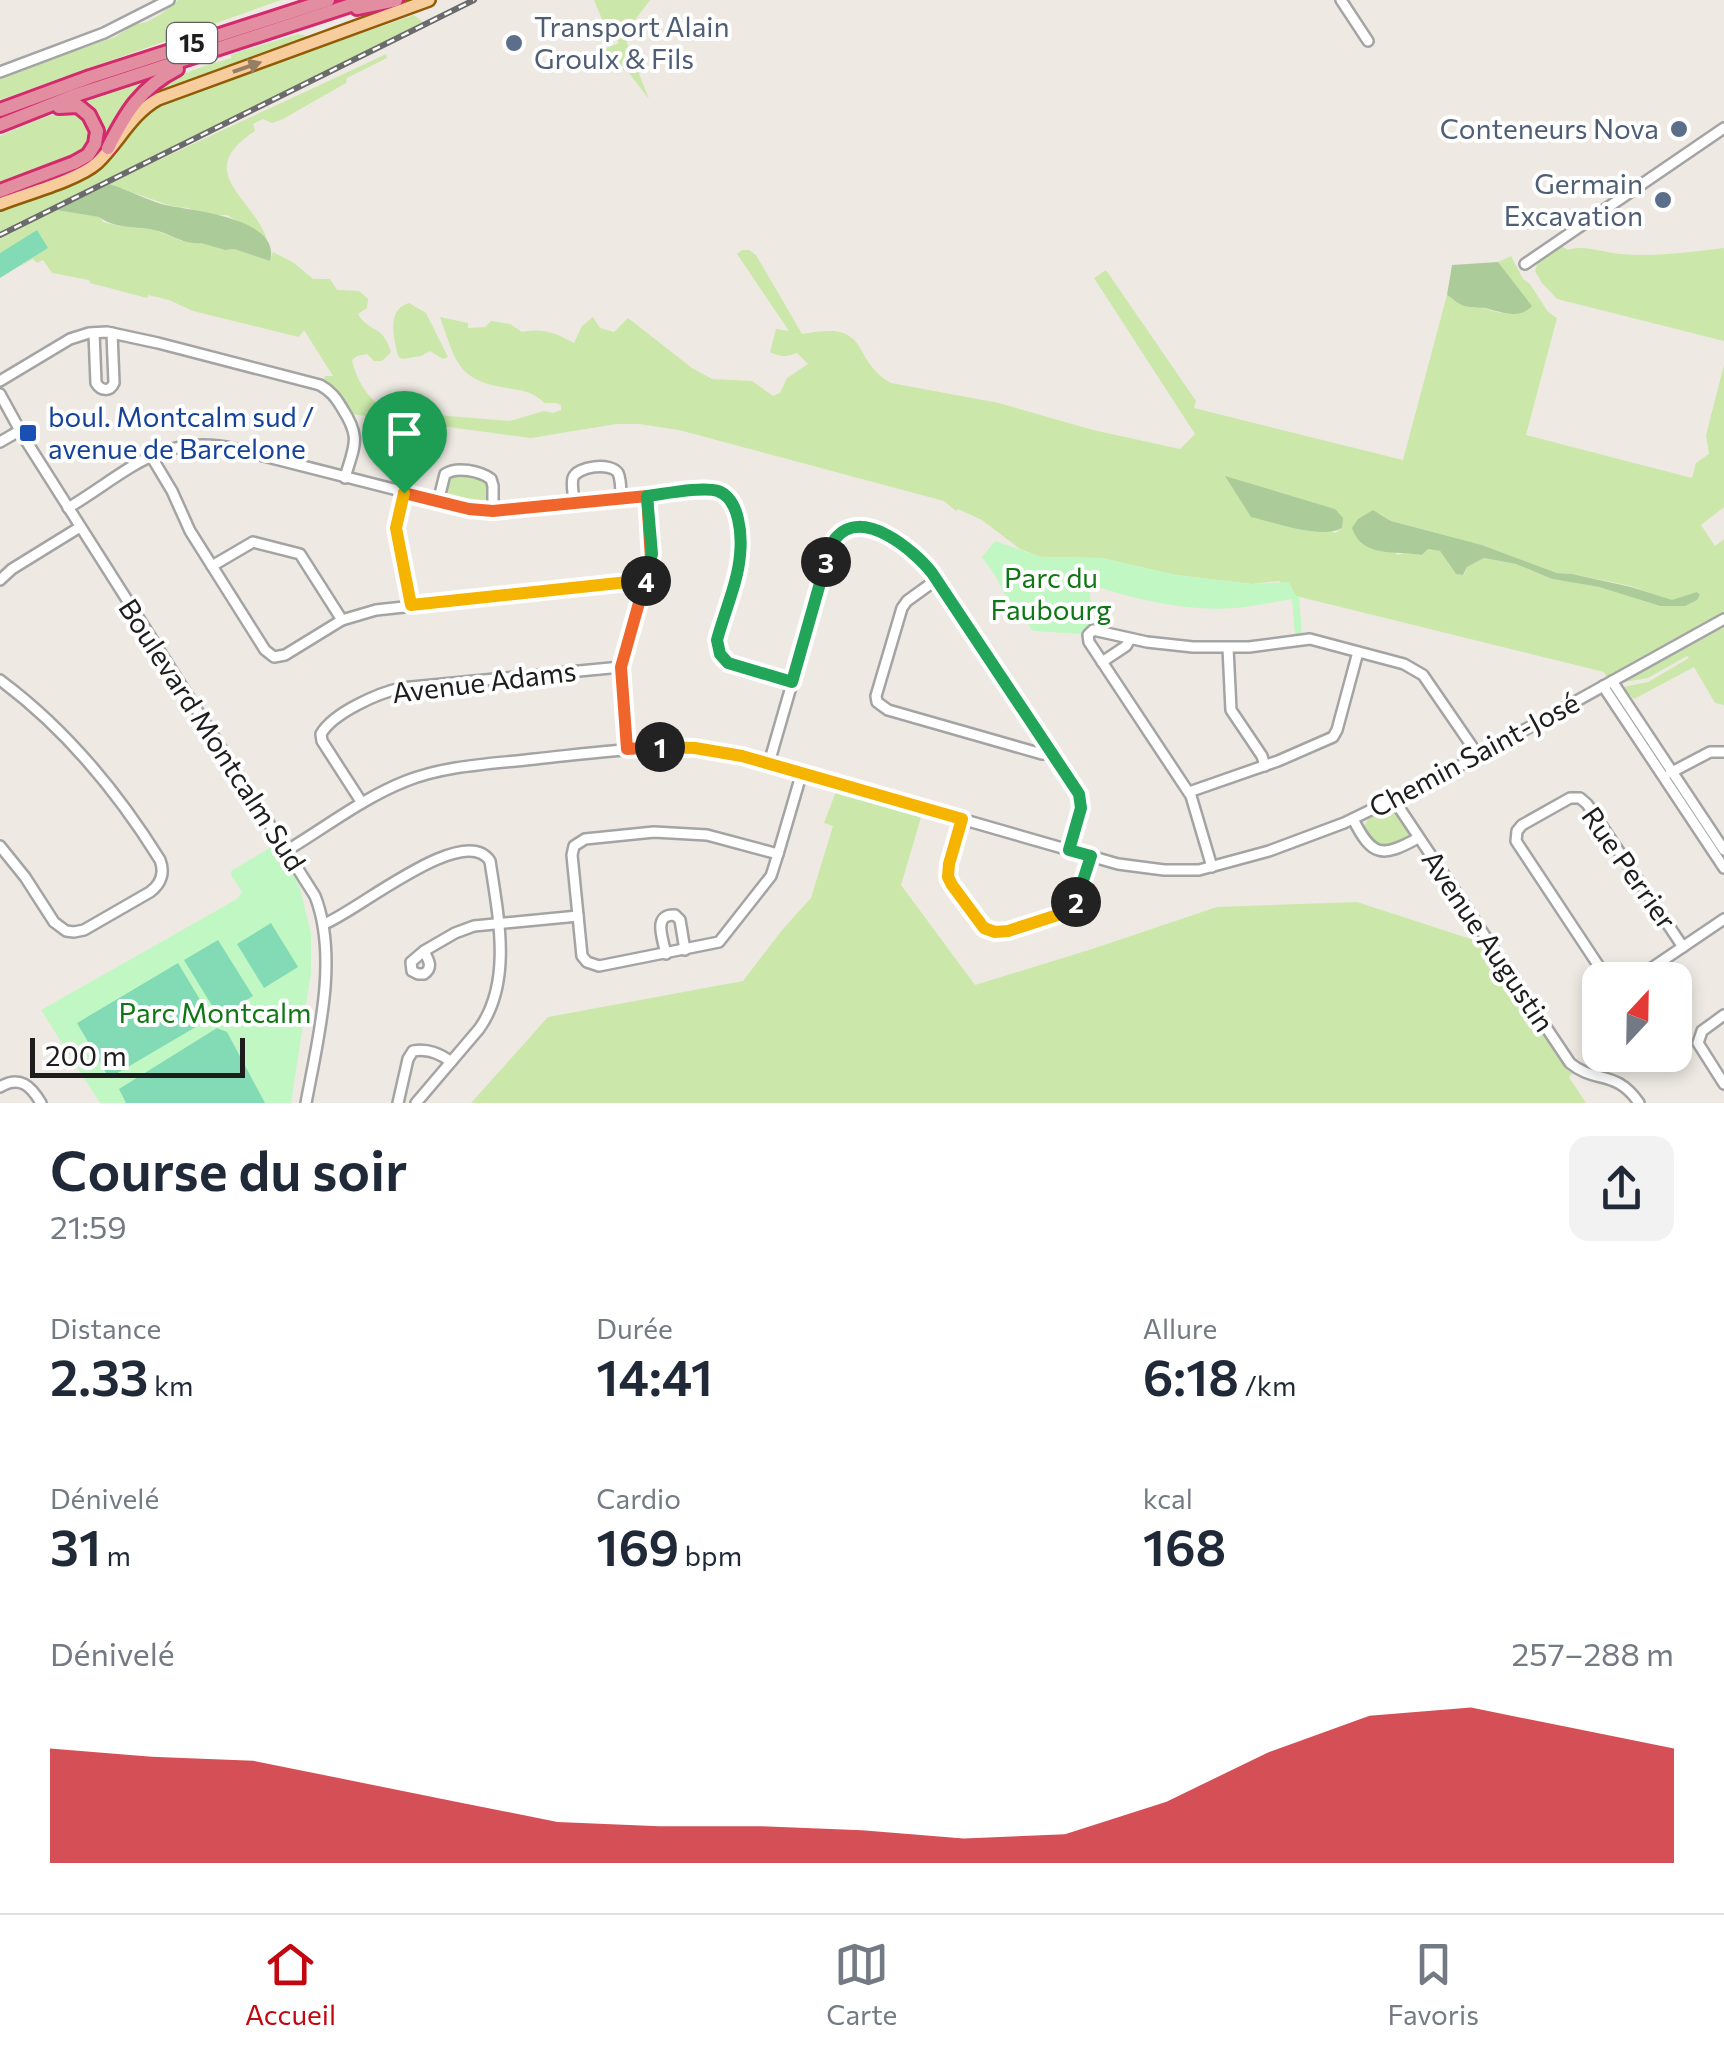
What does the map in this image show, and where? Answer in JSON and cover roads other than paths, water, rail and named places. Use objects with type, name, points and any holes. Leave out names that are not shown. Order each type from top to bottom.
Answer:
[{"type":"highway","points":[[266,18],[299,0]]},
{"type":"highway","name":"15","points":[[0,110],[328,0]]},
{"type":"highway","name":"15","points":[[0,125],[366,0]]},
{"type":"highway","points":[[320,16],[396,0]]},
{"type":"highway","points":[[108,148],[126,112],[146,89],[168,74],[220,50]]},
{"type":"highway","points":[[0,191],[80,161],[94,148],[96,126],[80,107],[36,110]]},
{"type":"main road","points":[[0,204],[86,170],[140,112],[165,96],[429,0]]},
{"type":"street","points":[[0,72],[104,33],[169,0]]},
{"type":"street","points":[[1344,1],[1368,42]]},
{"type":"street","points":[[1525,264],[1724,128]]},
{"type":"street","points":[[94,332],[96,384],[104,390],[114,383],[112,333]]},
{"type":"street","points":[[0,381],[70,339],[94,332],[112,333],[325,387],[336,397],[355,431],[346,478]]},
{"type":"street","name":"Boulevard Montcalm Sud","points":[[0,394],[68,508],[312,890],[324,924],[324,985],[306,1103]]},
{"type":"street","points":[[0,442],[19,430]]},
{"type":"street","points":[[68,508],[152,456],[188,444],[215,445],[474,510],[721,492],[731,501],[737,515],[741,553],[717,640],[718,649],[728,663],[792,682]]},
{"type":"street","points":[[152,456],[190,531],[265,650],[274,657],[285,655],[342,620],[376,610],[628,582],[644,586]]},
{"type":"street","points":[[574,503],[576,474],[605,467],[618,474],[621,498]]},
{"type":"street","points":[[438,502],[447,472],[483,474],[493,486],[493,511]]},
{"type":"street","points":[[404,493],[396,528],[411,605]]},
{"type":"street","points":[[627,749],[621,667],[652,554],[647,496]]},
{"type":"street","points":[[0,580],[80,527]]},
{"type":"street","points":[[769,763],[834,540],[844,532],[863,528],[898,541],[914,552],[1081,798],[1069,850]]},
{"type":"street","points":[[212,566],[253,542],[293,551],[305,559],[342,620]]},
{"type":"street","points":[[936,580],[902,608],[876,702],[905,715],[1042,754],[1052,753]]},
{"type":"street","name":"Chemin Saint-José","points":[[286,851],[362,803],[406,781],[448,769],[627,749],[695,748],[769,763],[1126,865],[1187,871],[1212,867],[1281,846],[1394,800],[1724,619]]},
{"type":"street","points":[[1212,867],[1189,792],[1089,642],[1090,632],[1180,646],[1228,648],[1304,638],[1404,664],[1418,670],[1428,682],[1478,755]]},
{"type":"street","points":[[1102,662],[1130,639]]},
{"type":"street","points":[[1228,648],[1232,710],[1265,766]]},
{"type":"street","points":[[1189,792],[1333,738],[1358,652]]},
{"type":"street","name":"Avenue Adams","points":[[362,803],[321,734],[330,722],[372,697],[401,688],[621,667]]},
{"type":"street","points":[[0,680],[58,729],[111,788],[160,860],[162,872],[150,892],[84,930],[70,932],[56,925],[0,846]]},
{"type":"street","points":[[1607,684],[1724,868]]},
{"type":"street","points":[[1668,775],[1710,752],[1724,752]]},
{"type":"street","points":[[778,854],[682,832],[581,840],[572,855],[582,956],[591,965],[599,966],[715,944],[725,937],[771,876],[778,854],[802,772]]},
{"type":"street","points":[[1668,775],[1724,850]]},
{"type":"street","name":"Rue Perrier","points":[[1596,962],[1516,841],[1522,825],[1570,798],[1580,798],[1587,804],[1683,947]]},
{"type":"street","name":"Avenue Augustin","points":[[1394,800],[1570,1063],[1582,1072],[1620,1083],[1639,1103]]},
{"type":"street","points":[[1354,818],[1363,838],[1378,850],[1392,851],[1418,838]]},
{"type":"street","points":[[962,819],[948,877],[982,926],[991,932],[1008,931],[1071,909],[1079,897],[1091,856]]},
{"type":"street","points":[[324,924],[430,862],[474,850],[490,860],[500,964],[496,995],[484,1022],[416,1103]]},
{"type":"street","points":[[666,954],[660,923],[667,914],[680,920],[686,950]]},
{"type":"street","points":[[424,951],[461,930],[578,916]]},
{"type":"street","name":"Rue Perrier","points":[[1661,962],[1724,919]]},
{"type":"street","points":[[1724,1015],[1704,1028],[1698,1043],[1724,1084]]},
{"type":"street","points":[[398,1103],[413,1051],[438,1054],[451,1062]]},
{"type":"street","points":[[0,1086],[14,1081],[25,1084],[41,1103]]},
{"type":"railway","points":[[0,235],[474,0]]},
{"type":"place","name":"Transport Alain Groulx & Fils","points":[[514,43]]},
{"type":"place","name":"Conteneurs Nova","points":[[1679,129]]},
{"type":"place","name":"Germain Excavation","points":[[1663,200]]},
{"type":"place","name":"boul. Montcalm sud / avenue de Barcelone","points":[[28,433]]},
{"type":"park label","name":"Parc du Faubourg","points":[[1051,594]]},
{"type":"park label","name":"Parc Montcalm","points":[[215,1013]]}]
